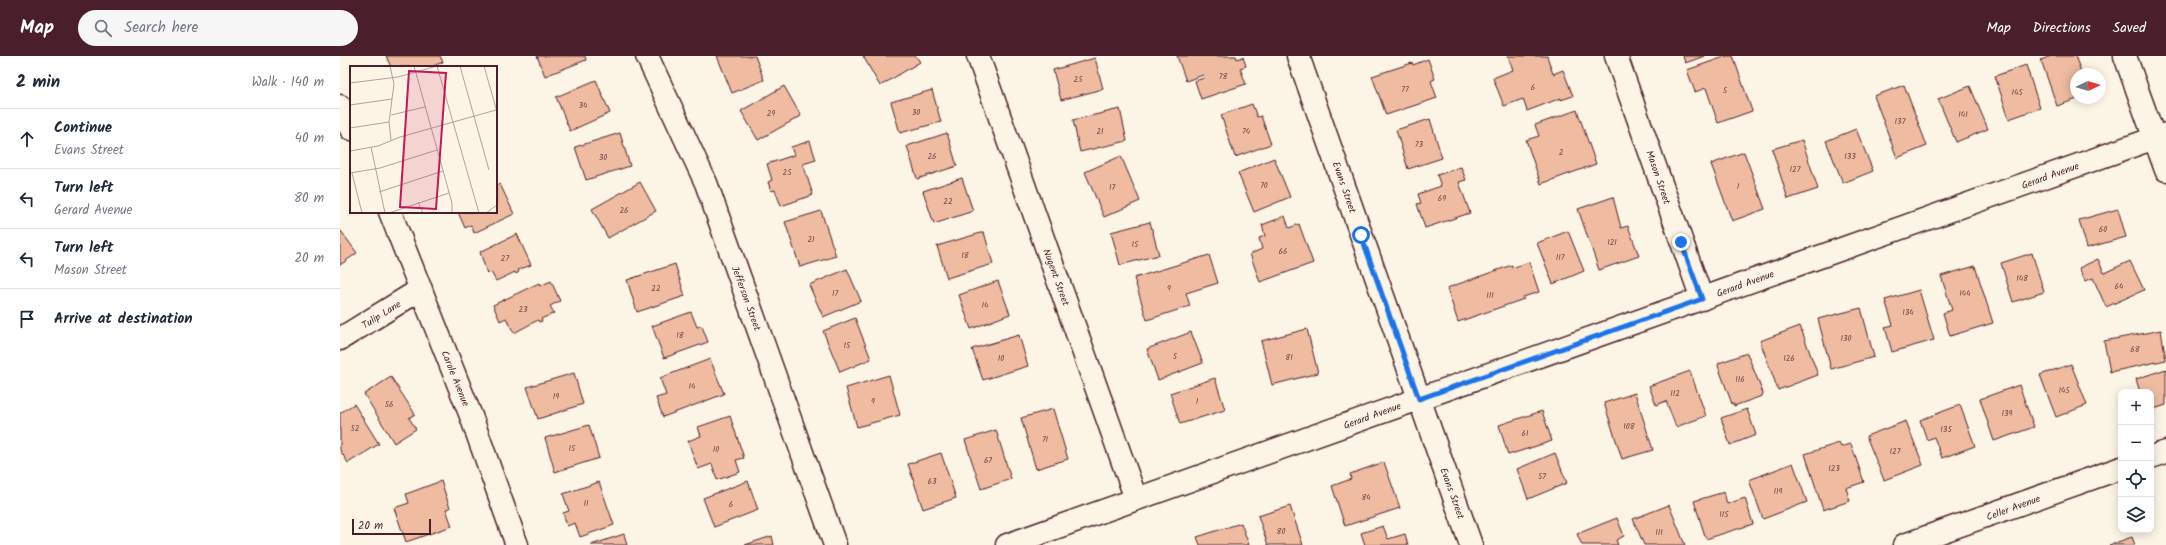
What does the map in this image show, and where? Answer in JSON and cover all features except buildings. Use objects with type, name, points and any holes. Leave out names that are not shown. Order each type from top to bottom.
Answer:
[{"type":"street","name":"Jefferson Street","points":[[647,56],[706,183],[836,545]]},
{"type":"street","name":"Nugent Street","points":[[978,56],[1136,499]]},
{"type":"street","name":"Evans Street","points":[[1298,56],[1471,545]]},
{"type":"street","name":"Mason Street","points":[[1616,56],[1702,299]]},
{"type":"street","points":[[2126,56],[2160,136],[2166,170]]},
{"type":"street","points":[[340,106],[350,127]]},
{"type":"street","name":"Gerard Avenue","points":[[1007,545],[2160,136]]},
{"type":"street","name":"Carole Avenue","points":[[390,213],[471,416],[517,545]]},
{"type":"street","name":"Tulip Lane","points":[[340,339],[421,289]]},
{"type":"street","points":[[2154,456],[2166,452]]},
{"type":"street","name":"Celler Avenue","points":[[1904,545],[2118,469]]},
{"type":"route","points":[[1361,235],[1419,399],[1702,299],[1681,242]]}]
